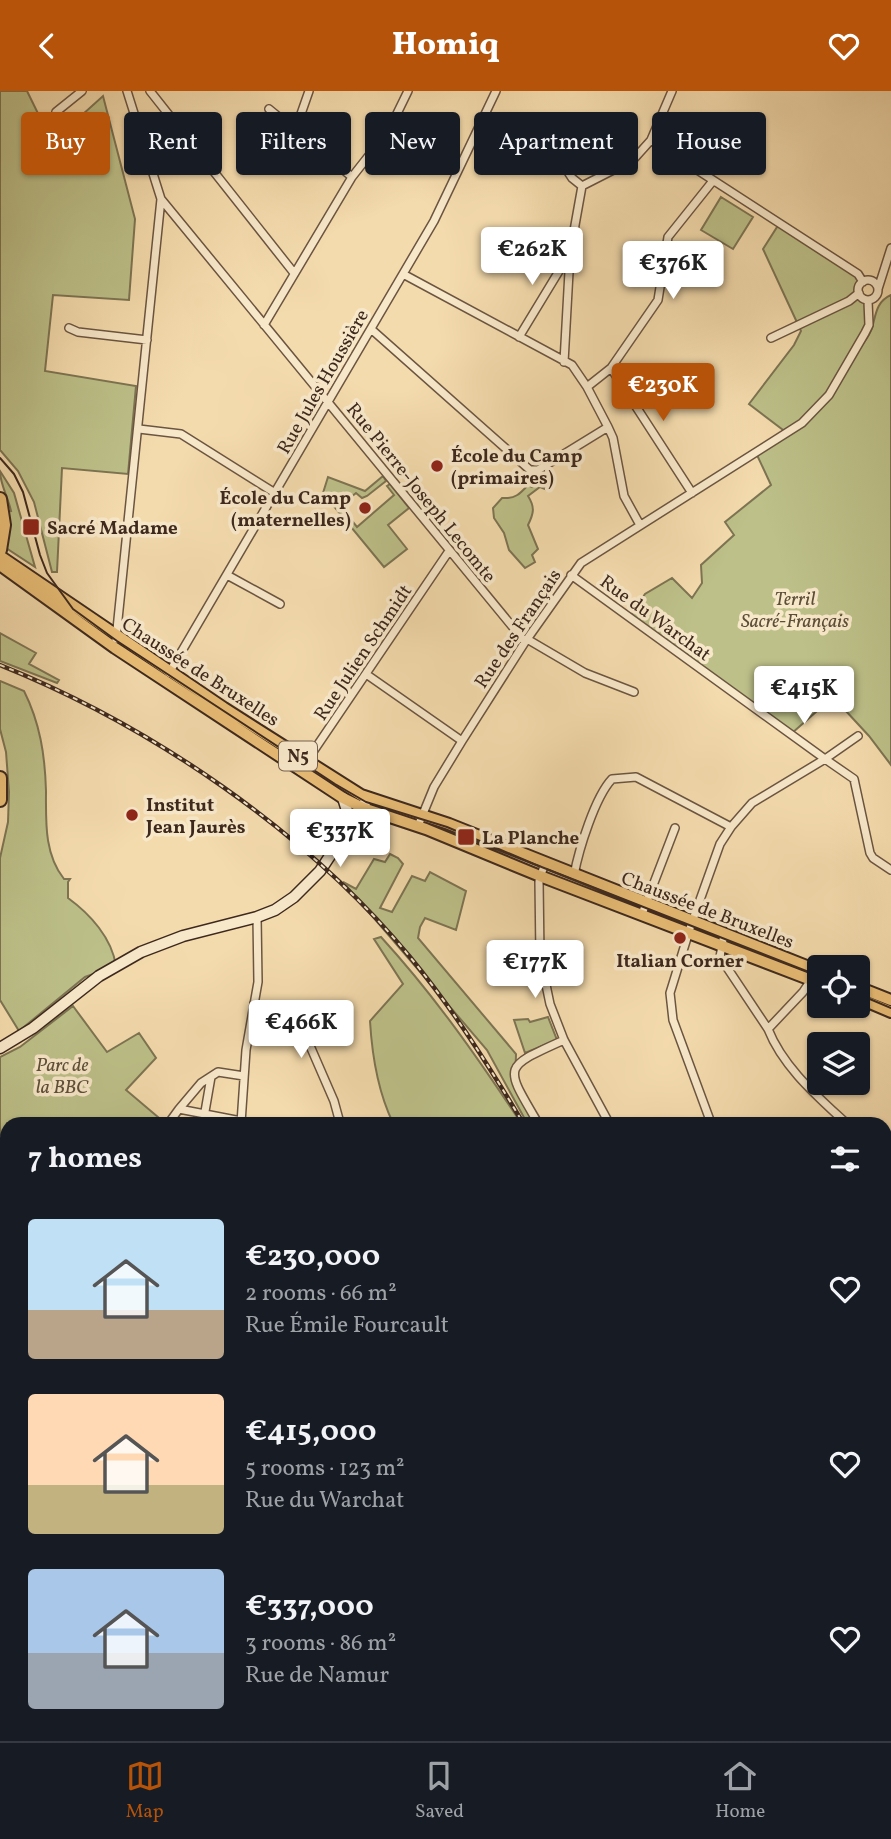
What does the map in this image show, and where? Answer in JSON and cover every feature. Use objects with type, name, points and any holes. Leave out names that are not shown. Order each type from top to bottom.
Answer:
[{"type":"highway","points":[[0,550],[4,524],[2,506]]},
{"type":"highway","points":[[0,778],[0,800]]},
{"type":"main road","name":"Chaussée de Bruxelles","points":[[0,556],[116,642]]},
{"type":"main road","name":"Chaussée de Bruxelles","points":[[0,565],[303,766],[365,802],[540,876],[644,909],[807,974]]},
{"type":"main road","name":"Chaussée de Bruxelles","points":[[303,766],[343,798],[423,814],[574,875],[644,909]]},
{"type":"main road","points":[[343,798],[349,826]]},
{"type":"main road","points":[[0,1048],[33,1028],[99,976],[141,952],[183,936],[275,910],[307,886],[323,868],[365,802]]},
{"type":"main road","points":[[870,992],[891,1000]]},
{"type":"main road","points":[[870,1003],[891,1012]]},
{"type":"street","points":[[56,112],[82,91]]},
{"type":"street","points":[[116,642],[161,199],[127,91]]},
{"type":"street","points":[[150,91],[294,273]]},
{"type":"street","points":[[302,112],[309,91]]},
{"type":"street","points":[[264,325],[352,177],[389,130],[408,91]]},
{"type":"street","name":"Rue Jules Houssière","points":[[166,676],[446,199],[496,91]]},
{"type":"street","points":[[582,186],[634,160],[650,141],[672,91]]},
{"type":"street","points":[[650,141],[858,274],[863,282]]},
{"type":"street","points":[[570,175],[582,186]]},
{"type":"street","points":[[587,387],[611,368],[658,300],[668,237],[712,182]]},
{"type":"street","points":[[564,362],[570,253],[582,186]]},
{"type":"street","name":"Rue Pierre-Joseph Lecomte","points":[[161,199],[526,641],[585,673],[635,692]]},
{"type":"street","points":[[878,289],[875,283],[869,280],[859,287],[859,293],[862,298],[874,299],[878,289],[891,248]]},
{"type":"street","points":[[519,337],[570,253]]},
{"type":"street","points":[[403,274],[572,365],[587,387],[613,438],[624,496],[640,525]]},
{"type":"street","points":[[771,338],[849,301],[859,293]]},
{"type":"street","name":"Rue des Français","points":[[418,826],[434,787],[462,741],[580,563],[802,423],[826,398],[842,375],[869,325],[868,300]]},
{"type":"street","points":[[69,328],[78,332],[147,340]]},
{"type":"street","points":[[371,329],[530,470],[538,470],[608,427]]},
{"type":"street","points":[[611,368],[692,493]]},
{"type":"street","points":[[139,429],[181,433],[275,493]]},
{"type":"street","name":"Rue Julien Schmidt","points":[[303,766],[449,551]]},
{"type":"street","points":[[227,575],[280,604]]},
{"type":"street","name":"Rue du Warchat","points":[[571,575],[854,779],[870,853],[891,870]]},
{"type":"street","points":[[366,674],[462,741]]},
{"type":"street","points":[[709,1117],[673,1020],[670,993],[720,844],[752,803],[858,737]]},
{"type":"street","points":[[574,875],[603,788],[612,779],[636,778],[731,827]]},
{"type":"street","points":[[644,909],[675,828]]},
{"type":"street","points":[[545,863],[540,876],[540,956],[550,1004],[564,1040],[606,1117]]},
{"type":"street","points":[[241,1117],[246,1050],[258,982],[257,916]]},
{"type":"street","points":[[723,939],[720,957],[772,1039],[805,1083],[840,1117]]},
{"type":"street","points":[[768,1029],[807,988]]},
{"type":"street","points":[[254,1003],[304,1032],[338,1117]]},
{"type":"street","points":[[534,1117],[515,1084],[516,1065],[564,1040]]},
{"type":"street","points":[[173,1117],[201,1083],[218,1072],[244,1076]]},
{"type":"street","points":[[205,1115],[211,1077]]},
{"type":"street","points":[[179,1109],[215,1117]]},
{"type":"green space","points":[[0,91],[27,91],[37,112],[21,112],[21,175],[110,175],[110,123],[135,219],[129,300],[53,295],[45,371],[136,386],[128,474],[62,468],[57,572],[52,572],[34,502],[18,471],[0,450]]},
{"type":"green space","points":[[103,96],[107,112],[85,112]]},
{"type":"green space","points":[[721,197],[753,217],[733,249],[701,230]]},
{"type":"green space","name":"Terril Sacré-Français","points":[[779,224],[859,277],[858,294],[871,306],[860,348],[871,331],[879,305],[891,295],[891,765],[833,697],[791,734],[630,617],[645,594],[672,578],[692,598],[702,583],[701,565],[734,535],[725,522],[771,485],[757,455],[787,433],[749,404],[794,345],[801,331],[763,249]]},
{"type":"green space","points":[[0,471],[14,493],[35,567],[0,544],[0,512],[11,511]]},
{"type":"green space","points":[[383,476],[386,481],[367,496],[362,498],[356,493],[340,506],[357,527],[394,495],[387,486],[390,484],[409,508],[388,525],[407,549],[384,567],[323,493],[328,477],[365,491]]},
{"type":"green space","points":[[542,479],[545,489],[540,487],[528,496],[533,510],[528,525],[538,549],[532,555],[535,562],[525,568],[509,550],[504,533],[494,518],[493,508],[502,498],[514,497],[528,485],[532,487]]},
{"type":"green space","points":[[0,633],[36,653],[29,664],[59,680],[57,683],[0,661]]},
{"type":"green space","points":[[0,681],[24,691],[38,727],[43,752],[46,825],[50,848],[57,869],[64,879],[70,879],[68,898],[99,927],[110,946],[116,966],[85,977],[19,1031],[0,1000],[0,858],[8,822],[9,792],[6,752],[0,729]]},
{"type":"green space","points":[[390,854],[403,864],[380,908],[392,912],[412,876],[425,881],[430,872],[466,891],[456,930],[425,918],[418,938],[516,1054],[515,1084],[533,1117],[524,1117],[487,1050],[343,882],[356,889],[374,859],[385,862]]},
{"type":"green space","points":[[381,937],[419,981],[455,1027],[517,1117],[390,1117],[377,1073],[370,1021],[403,984],[374,939]]},
{"type":"green space","name":"Parc de la BBC","points":[[73,1006],[107,1052],[139,1033],[156,1058],[126,1090],[158,1117],[0,1117],[0,1057],[20,1047]]},
{"type":"green space","points":[[548,1017],[557,1040],[525,1053],[514,1020],[528,1019],[530,1022]]},
{"type":"tram line","points":[[0,458],[14,474],[23,492],[47,573],[73,609],[117,641],[335,784],[366,802],[447,827],[807,971]]},
{"type":"tram line","points":[[870,999],[891,1008]]},
{"type":"railway","points":[[0,665],[113,718],[168,751],[275,825],[324,867],[369,911],[426,977],[470,1038],[519,1117]]},
{"type":"place","name":"École du Camp (primaires)","points":[[437,466]]},
{"type":"place","name":"École du Camp (maternelles)","points":[[365,508]]},
{"type":"place","name":"Sacré Madame","points":[[31,527]]},
{"type":"place","name":"Institut Jean Jaurès","points":[[132,815]]},
{"type":"place","name":"La Planche","points":[[466,837]]},
{"type":"place","name":"Italian Corner","points":[[680,938]]}]
